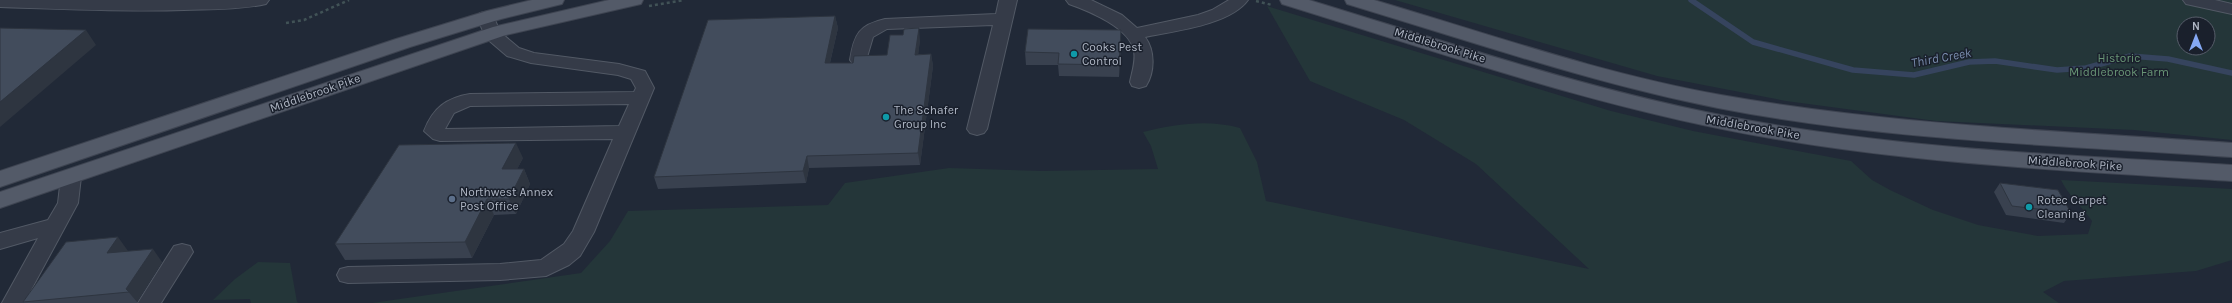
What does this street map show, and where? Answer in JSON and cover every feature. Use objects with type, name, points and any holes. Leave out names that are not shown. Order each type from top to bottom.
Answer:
[{"type":"main road","name":"Middlebrook Pike","points":[[0,200],[71,177],[489,26],[555,0]]},
{"type":"main road","name":"Middlebrook Pike","points":[[0,179],[489,26],[616,2],[634,0]]},
{"type":"main road","name":"Middlebrook Pike","points":[[1289,0],[1596,92],[1686,115],[1775,132],[1932,153],[2232,173]]},
{"type":"main road","name":"Middlebrook Pike","points":[[1354,0],[1603,73],[1688,94],[1770,110],[1905,126],[2232,150]]},
{"type":"lane","points":[[0,2],[198,3],[260,0]]},
{"type":"lane","points":[[977,129],[1008,0]]},
{"type":"lane","points":[[1075,0],[1104,11],[1121,23],[1132,34],[1143,50],[1140,82]]},
{"type":"lane","points":[[1132,34],[1210,16],[1229,9],[1239,0]]},
{"type":"lane","points":[[2192,0],[2232,9]]},
{"type":"lane","points":[[859,60],[862,38],[868,31],[875,27],[898,23],[1003,19]]},
{"type":"lane","points":[[348,275],[500,272],[546,268],[572,250],[584,232],[645,88],[638,75],[619,70],[530,58],[513,52],[489,26]]},
{"type":"lane","points":[[626,132],[466,136],[440,135],[434,131],[437,122],[448,106],[456,102],[470,100],[641,98]]},
{"type":"lane","points":[[13,303],[68,203],[71,177]]},
{"type":"lane","points":[[0,241],[55,226]]},
{"type":"lane","points":[[149,303],[182,252]]},
{"type":"path","points":[[286,23],[304,20],[349,0]]},
{"type":"green space","name":"Historic Middlebrook Farm","points":[[1395,0],[2232,0],[2232,140],[2134,130],[1936,121],[1786,101],[1657,76]]},
{"type":"green space","points":[[1267,6],[1611,111],[1693,131],[1851,161],[1872,180],[1890,190],[1933,210],[1978,225],[2038,236],[2088,234],[2092,221],[2071,196],[2061,180],[2232,189],[2232,260],[2196,271],[2064,281],[2043,292],[2059,303],[372,303],[581,273],[610,241],[628,211],[828,205],[845,183],[949,168],[1042,171],[1158,169],[1151,146],[1143,132],[1179,125],[1204,123],[1228,125],[1240,128],[1257,162],[1266,201],[1589,269],[1476,164],[1404,120],[1310,81]]},
{"type":"green space","points":[[258,262],[290,263],[297,302],[299,303],[251,303],[250,299],[213,300],[235,279]]},
{"type":"building","points":[[835,16],[825,63],[853,63],[854,56],[887,55],[890,35],[903,35],[904,29],[919,28],[915,55],[931,54],[918,153],[807,156],[803,171],[654,177],[708,20]]},
{"type":"building","points":[[0,28],[86,30],[0,102]]},
{"type":"building","points":[[1028,29],[1121,30],[1119,65],[1058,64],[1059,53],[1025,52]]},
{"type":"building","name":"Northwest Annex Post Office","points":[[516,143],[502,169],[524,169],[509,199],[487,199],[465,242],[335,244],[399,145]]},
{"type":"building","points":[[2000,183],[2058,190],[2071,213],[2012,206]]},
{"type":"building","points":[[118,237],[107,253],[153,249],[126,289],[129,292],[23,302],[66,242]]},
{"type":"waterway","name":"Third Creek","points":[[1691,0],[1753,42],[1853,70],[1914,75],[1969,62],[1995,61],[2057,70],[2086,68],[2130,56],[2168,59],[2232,73]]},
{"type":"place","name":"Cooks Pest Control","points":[[1074,54]]},
{"type":"place","name":"The Schafer Group Inc","points":[[886,117]]},
{"type":"place","name":"Northwest Annex Post Office","points":[[452,199]]},
{"type":"place","name":"Rotec Carpet Cleaning","points":[[2029,207]]}]
